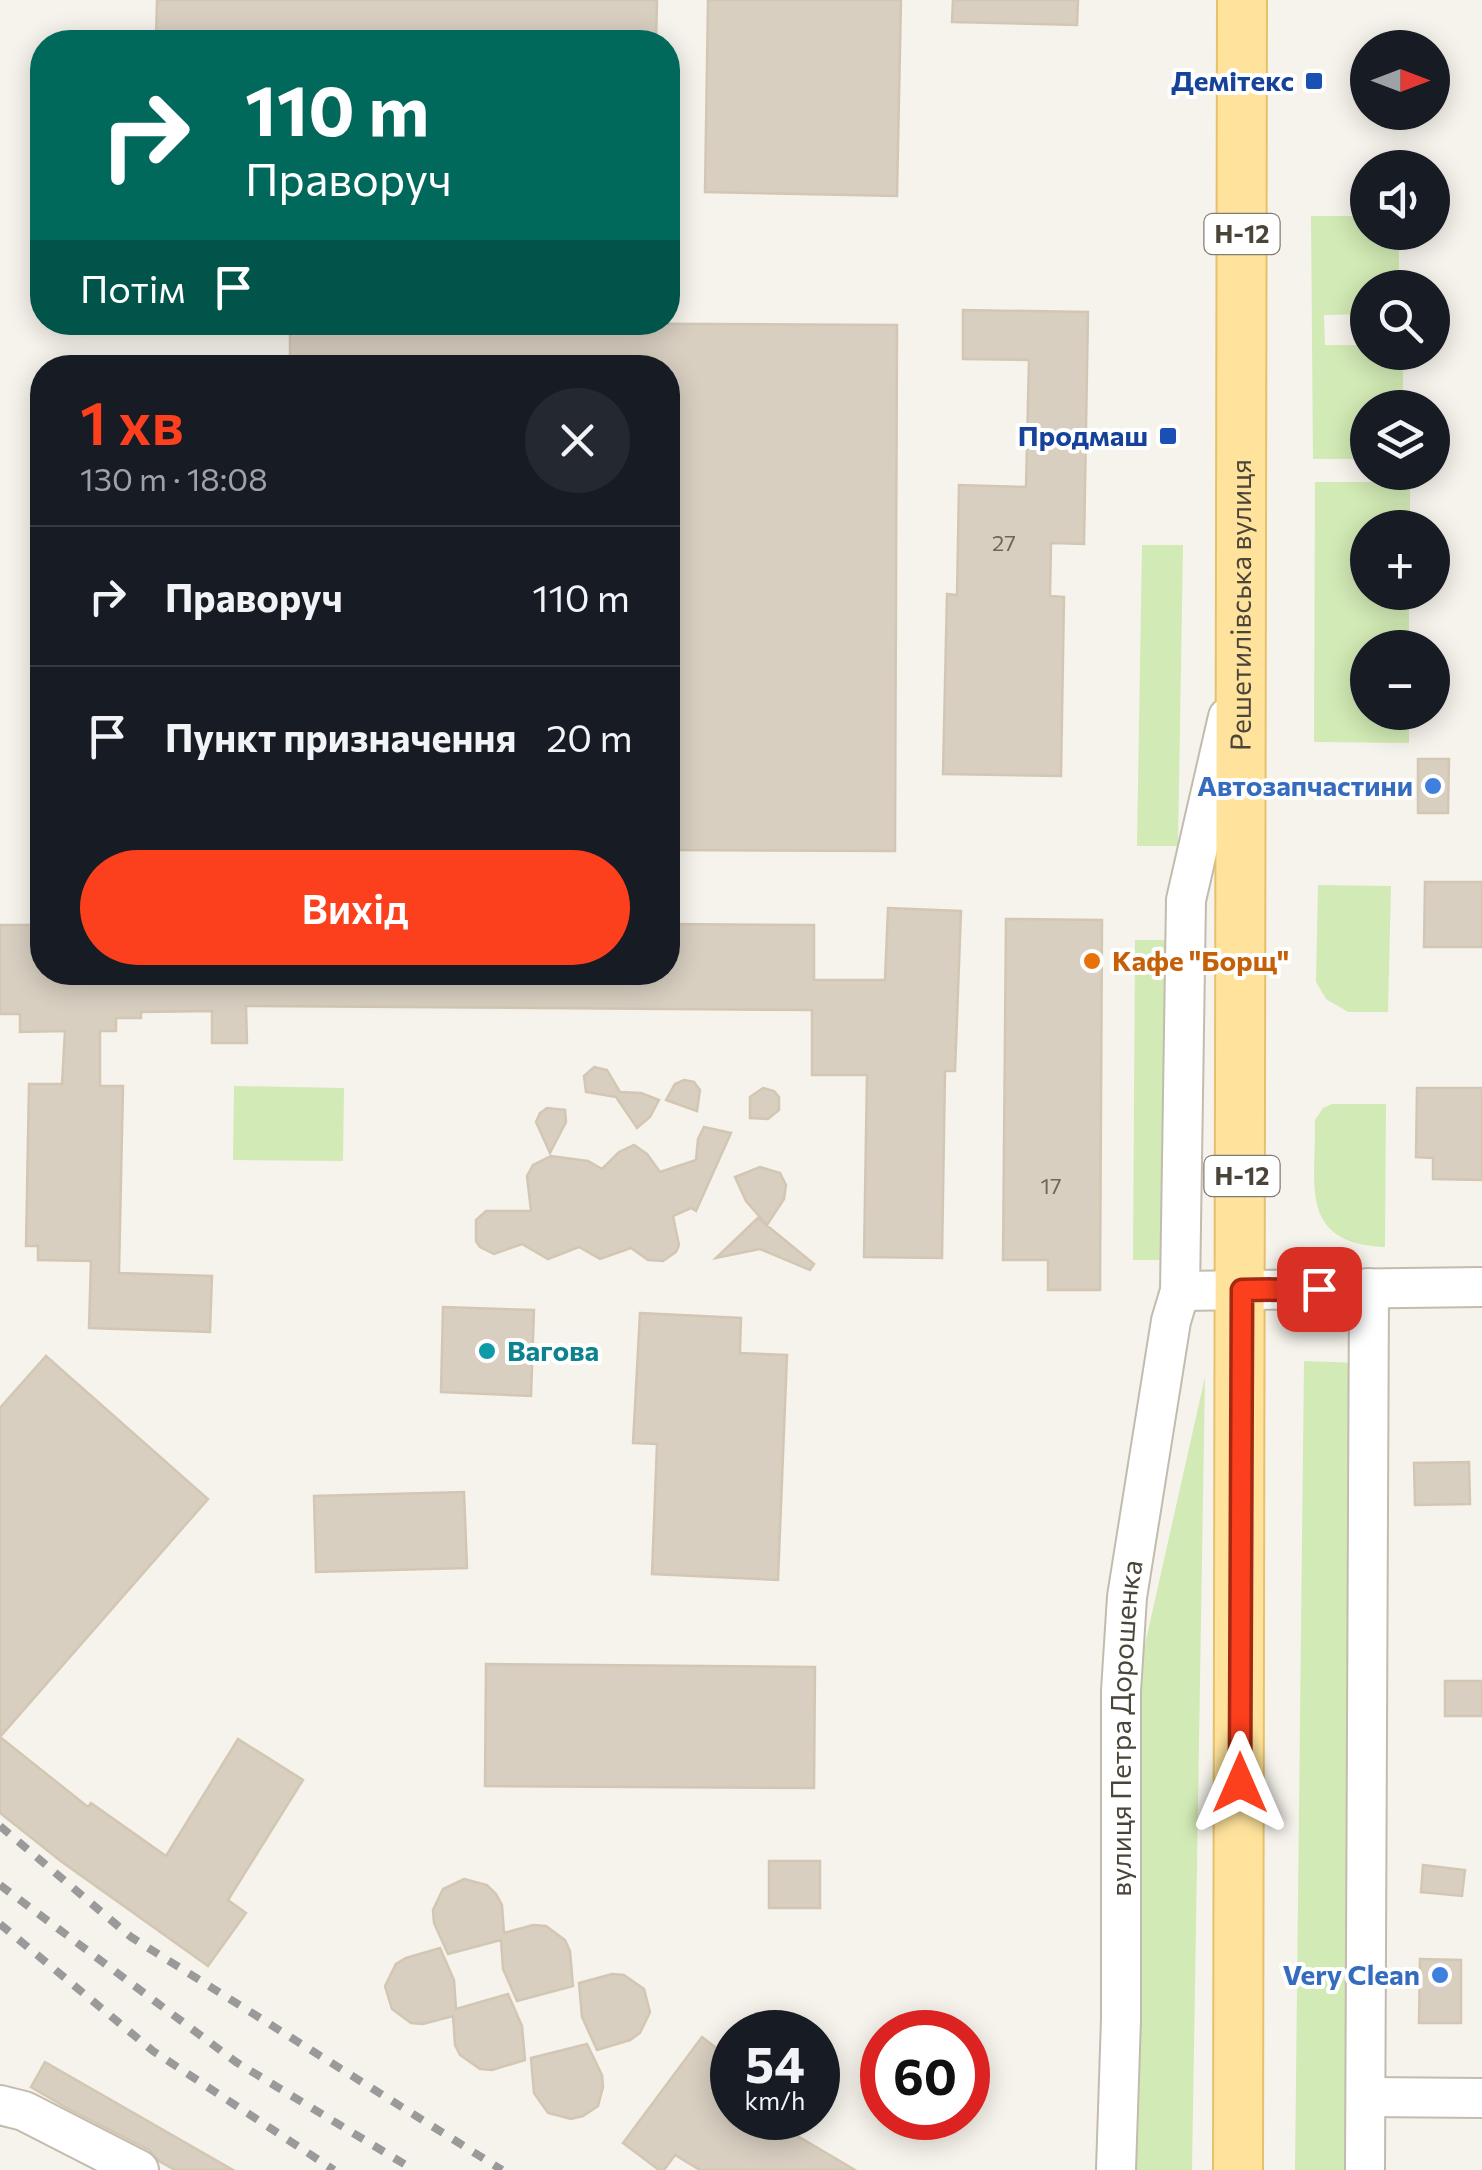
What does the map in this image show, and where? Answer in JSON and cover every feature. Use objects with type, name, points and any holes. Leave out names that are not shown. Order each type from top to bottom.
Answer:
[{"type":"main road","name":"Решетилівська вулиця","points":[[1238,2170],[1242,0]]},
{"type":"street","name":"вулиця Петра Дорошенка","points":[[1116,2170],[1121,2019],[1121,1691],[1128,1597],[1171,1321],[1180,1291],[1186,900],[1242,659]]},
{"type":"street","points":[[1180,1291],[1482,1287]]},
{"type":"street","points":[[1365,2170],[1369,1288]]},
{"type":"street","points":[[1366,2097],[1482,2098]]},
{"type":"street","points":[[0,2105],[24,2110],[139,2170]]},
{"type":"green space","points":[[1311,216],[1350,216],[1350,250],[1399,250],[1399,270],[1350,270],[1350,314],[1324,315],[1325,345],[1350,345],[1350,370],[1403,370],[1403,390],[1350,390],[1350,459],[1313,459]]},
{"type":"green space","points":[[1315,482],[1350,482],[1350,490],[1410,490],[1410,510],[1350,510],[1350,610],[1409,610],[1409,630],[1350,630],[1350,730],[1409,730],[1409,743],[1314,742]]},
{"type":"green space","points":[[1142,545],[1183,545],[1178,846],[1137,846]]},
{"type":"green space","points":[[1318,885],[1391,886],[1388,1012],[1348,1012],[1326,999],[1316,982]]},
{"type":"green space","points":[[1135,940],[1173,940],[1171,1260],[1133,1260]]},
{"type":"green space","points":[[234,1086],[344,1088],[343,1161],[233,1160]]},
{"type":"green space","points":[[1332,1104],[1386,1104],[1385,1247],[1357,1243],[1338,1235],[1325,1222],[1318,1207],[1315,1120],[1323,1108]]},
{"type":"green space","points":[[1304,1361],[1360,1363],[1348,2170],[1295,2170]]},
{"type":"green space","points":[[1205,1377],[1192,2170],[1129,2170],[1135,1689]]},
{"type":"building","points":[[157,0],[657,0],[656,30],[156,30]]},
{"type":"building","points":[[708,0],[901,0],[897,196],[705,192]]},
{"type":"building","points":[[953,0],[1078,0],[1077,25],[952,22]]},
{"type":"building","points":[[963,310],[1088,312],[1084,544],[1051,543],[1050,596],[1064,597],[1061,776],[943,774],[947,594],[957,595],[959,485],[1026,487],[1029,360],[963,359]]},
{"type":"building","points":[[680,324],[897,325],[895,851],[680,850],[680,355],[290,355],[290,335],[680,335]]},
{"type":"building","name":"Автозапчастини","points":[[1418,759],[1449,759],[1448,813],[1418,813]]},
{"type":"building","points":[[1425,882],[1482,882],[1482,947],[1424,947]]},
{"type":"building","points":[[888,908],[961,911],[955,1071],[945,1071],[942,1258],[864,1257],[867,1075],[812,1075],[812,1010],[246,1006],[247,1043],[212,1043],[212,1011],[141,1012],[141,1018],[116,1018],[116,1031],[100,1031],[100,1086],[123,1086],[119,1273],[212,1276],[210,1332],[89,1328],[91,1261],[38,1260],[38,1246],[26,1246],[29,1084],[62,1084],[65,1031],[20,1032],[20,1014],[0,1014],[0,925],[30,925],[30,985],[680,985],[680,924],[814,925],[814,980],[885,980]]},
{"type":"building","points":[[1006,919],[1102,920],[1100,1290],[1048,1290],[1048,1260],[1003,1260]]},
{"type":"building","points":[[594,1067],[607,1070],[620,1092],[641,1093],[659,1100],[650,1117],[637,1128],[616,1097],[586,1092],[584,1076]]},
{"type":"building","points":[[684,1080],[694,1082],[700,1090],[697,1111],[666,1100],[675,1084]]},
{"type":"building","points":[[763,1088],[779,1097],[779,1110],[768,1119],[750,1118],[750,1097]]},
{"type":"building","points":[[1417,1088],[1482,1088],[1482,1180],[1433,1179],[1433,1158],[1416,1157]]},
{"type":"building","points":[[547,1108],[565,1110],[566,1122],[550,1153],[536,1122]]},
{"type":"building","points":[[704,1127],[731,1133],[696,1211],[691,1208],[673,1216],[679,1245],[663,1261],[648,1260],[631,1248],[600,1259],[579,1247],[548,1259],[522,1244],[494,1254],[476,1241],[476,1220],[486,1211],[531,1211],[527,1176],[533,1165],[551,1156],[588,1161],[602,1169],[619,1152],[634,1145],[647,1154],[660,1172],[696,1160],[698,1139]]},
{"type":"building","points":[[760,1167],[780,1173],[786,1185],[784,1199],[767,1225],[746,1201],[735,1177]]},
{"type":"building","points":[[758,1218],[814,1264],[810,1270],[760,1249],[716,1258]]},
{"type":"building","name":"Вагова","points":[[443,1307],[534,1310],[531,1396],[441,1392]]},
{"type":"building","points":[[640,1313],[741,1318],[740,1353],[787,1355],[778,1580],[652,1574],[657,1444],[633,1443]]},
{"type":"building","points":[[46,1356],[208,1499],[0,1737],[0,1408]]},
{"type":"building","points":[[1469,1462],[1470,1504],[1415,1505],[1414,1463]]},
{"type":"building","points":[[464,1492],[467,1568],[316,1572],[314,1496]]},
{"type":"building","points":[[486,1664],[815,1667],[814,1788],[485,1786]]},
{"type":"building","points":[[1445,1681],[1482,1681],[1482,1716],[1445,1716]]},
{"type":"building","points":[[0,1737],[88,1807],[91,1803],[166,1856],[238,1739],[303,1780],[228,1900],[246,1913],[208,1966],[0,1813]]},
{"type":"building","points":[[769,1861],[820,1861],[820,1908],[769,1908]]},
{"type":"building","points":[[1423,1865],[1465,1870],[1462,1896],[1421,1892]]},
{"type":"building","points":[[464,1879],[487,1885],[496,1894],[502,1905],[504,1933],[533,1925],[546,1926],[565,1940],[570,1951],[573,1986],[517,2001],[503,1969],[501,1940],[448,1954],[434,1923],[433,1910],[443,1889]]},
{"type":"building","points":[[440,1948],[454,1980],[456,2009],[508,1994],[522,2026],[525,2060],[492,2070],[480,2069],[460,2055],[455,2045],[453,2016],[411,2023],[392,2009],[385,1986],[396,1964]]},
{"type":"building","name":"Very Clean","points":[[1420,1959],[1461,1960],[1461,2023],[1419,2023]]},
{"type":"building","points":[[612,1974],[624,1975],[644,1989],[650,2012],[640,2033],[597,2050],[582,2017],[579,1983]]},
{"type":"building","points":[[702,2037],[710,2043],[710,2140],[804,2140],[855,2170],[700,2170],[675,2155],[664,2170],[659,2170],[623,2143]]},
{"type":"building","points":[[587,2044],[602,2075],[598,2106],[571,2119],[548,2113],[534,2093],[531,2058]]},
{"type":"building","points":[[45,2062],[233,2170],[175,2170],[149,2150],[65,2107],[31,2087]]},
{"type":"railway","points":[[0,1826],[131,1937],[502,2170]]},
{"type":"railway","points":[[0,1885],[236,2062],[414,2170]]},
{"type":"railway","points":[[0,1924],[153,2051],[334,2170]]},
{"type":"place","name":"Демітекс","points":[[1314,81]]},
{"type":"place","name":"Продмаш","points":[[1168,436]]},
{"type":"place","name":"Автозапчастини","points":[[1433,786]]},
{"type":"place","name":"Кафе \"Борщ\"","points":[[1092,961]]},
{"type":"place","name":"Вагова","points":[[487,1351]]},
{"type":"place","name":"Very Clean","points":[[1440,1975]]},
{"type":"route","points":[[1240,1783],[1242,1290],[1319,1289]]}]
